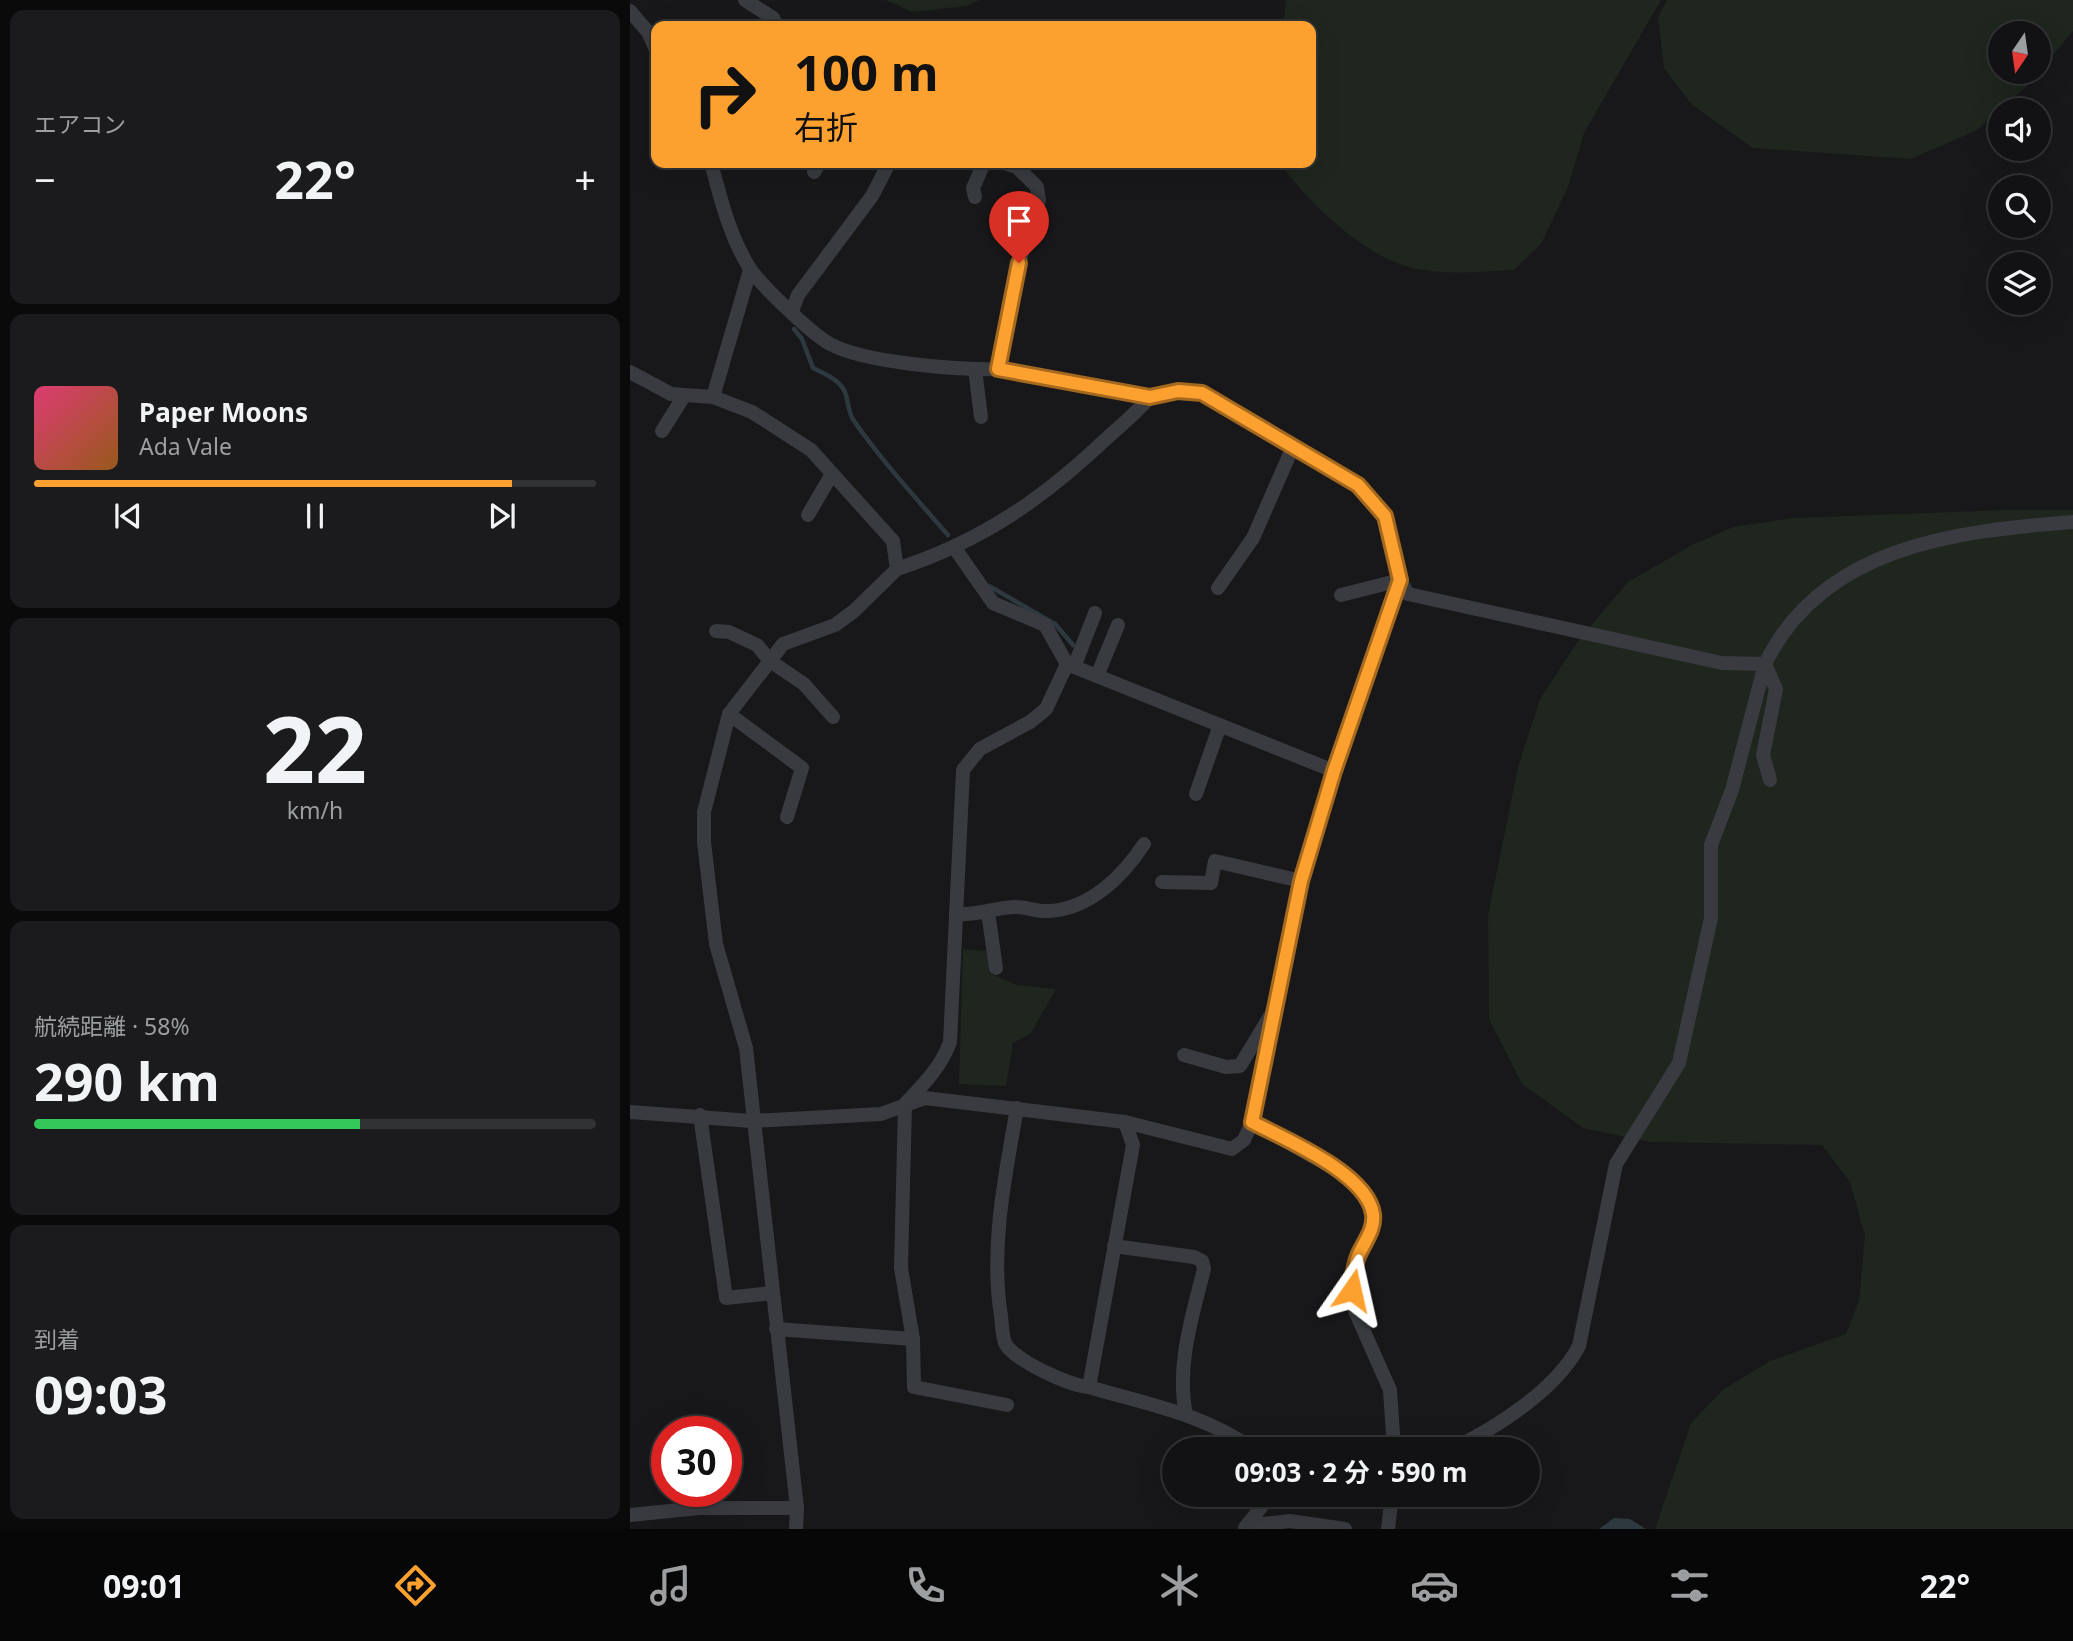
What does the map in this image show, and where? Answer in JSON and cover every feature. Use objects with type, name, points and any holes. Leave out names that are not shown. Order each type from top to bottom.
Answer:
[{"type":"street","points":[[745,0],[774,21]]},
{"type":"street","points":[[630,11],[651,39]]},
{"type":"street","points":[[712,168],[729,229],[750,270],[831,344],[874,357],[975,369],[998,369],[1150,397],[1178,391],[1202,393],[1358,485],[1385,516],[1400,580],[1408,594],[1722,663],[1765,664]]},
{"type":"street","points":[[792,311],[798,295],[872,197],[886,168]]},
{"type":"street","points":[[975,197],[973,188],[982,168]]},
{"type":"street","points":[[998,369],[1019,263],[1039,200],[1037,187],[1018,168]]},
{"type":"street","points":[[713,397],[750,270]]},
{"type":"street","points":[[975,369],[981,417]]},
{"type":"street","points":[[630,372],[671,394],[713,397],[752,412],[810,450],[893,541],[897,569]]},
{"type":"street","points":[[662,431],[684,396]]},
{"type":"street","points":[[796,1529],[797,1508],[746,1048],[716,944],[704,842],[704,812],[729,714],[783,644],[835,625],[854,611],[897,569],[942,555],[984,535],[1038,498],[1135,415],[1150,397]]},
{"type":"street","points":[[1218,588],[1253,538],[1293,449]]},
{"type":"street","points":[[807,515],[832,474]]},
{"type":"street","points":[[1477,1437],[1500,1423],[1550,1382],[1571,1362],[1579,1346],[1616,1164],[1679,1063],[1711,918],[1711,845],[1732,790],[1765,664],[1778,637],[1794,618],[1846,574],[1914,545],[1997,528],[2073,522]]},
{"type":"street","points":[[954,547],[993,603],[1045,625],[1071,665],[1334,771]]},
{"type":"street","points":[[1341,595],[1400,580]]},
{"type":"street","points":[[630,1112],[752,1121],[881,1114],[925,1098],[1125,1122],[1232,1149],[1244,1140],[1252,1122],[1301,881],[1334,771],[1400,580]]},
{"type":"street","points":[[1007,1405],[914,1387],[913,1339],[901,1268],[905,1104],[932,1076],[945,1057],[950,1042],[963,770],[980,749],[1030,722],[1046,709],[1071,665],[1095,613]]},
{"type":"street","points":[[1097,676],[1118,625]]},
{"type":"street","points":[[716,631],[729,632],[757,645],[770,661],[804,684],[832,717]]},
{"type":"street","points":[[1765,664],[1776,689],[1763,755],[1770,780]]},
{"type":"street","points":[[729,714],[802,768],[786,817]]},
{"type":"street","points":[[1196,794],[1220,725]]},
{"type":"street","points":[[956,914],[976,915],[1014,907],[1048,911],[1097,895],[1118,878],[1144,844]]},
{"type":"street","points":[[1162,882],[1211,883],[1215,861],[1301,881]]},
{"type":"street","points":[[989,912],[996,968]]},
{"type":"street","points":[[1184,1055],[1226,1067],[1240,1066],[1269,1016],[1275,1014]]},
{"type":"street","points":[[1017,1108],[999,1222],[995,1281],[1005,1342],[1012,1352],[1076,1386],[1089,1387],[1186,1415],[1236,1437]]},
{"type":"street","points":[[699,1115],[726,1298],[772,1293]]},
{"type":"street","points":[[1089,1387],[1133,1145],[1125,1122]]},
{"type":"street","points":[[1252,1122],[1340,1172],[1360,1190],[1373,1213],[1369,1238],[1354,1269],[1352,1290],[1355,1311],[1390,1390],[1393,1437]]},
{"type":"street","points":[[1114,1246],[1194,1257],[1202,1261],[1204,1269],[1185,1345],[1183,1382],[1186,1415]]},
{"type":"street","points":[[776,1329],[913,1339]]},
{"type":"street","points":[[1245,1527],[1260,1507]]},
{"type":"street","points":[[1388,1529],[1391,1507]]},
{"type":"street","points":[[630,1515],[699,1508],[797,1508]]},
{"type":"street","points":[[1245,1527],[1290,1521],[1345,1529]]},
{"type":"shaded area","points":[[886,0],[979,0],[967,6],[912,12]]},
{"type":"shaded area","points":[[1286,0],[1661,0],[1584,133],[1568,187],[1541,244],[1514,270],[1438,272],[1394,262],[1356,240],[1305,194],[1284,168],[1316,168],[1316,21],[1284,21]]},
{"type":"shaded area","points":[[1667,0],[2073,0],[2073,31],[2051,58],[2051,21],[1988,21],[1988,84],[2029,84],[2013,98],[1988,98],[1988,120],[1977,130],[1911,159],[1753,148],[1692,105],[1664,68],[1658,17]]},
{"type":"shaded area","points":[[2073,510],[2073,1529],[1655,1529],[1691,1423],[1724,1389],[1770,1361],[1846,1334],[1859,1301],[1865,1236],[1850,1182],[1822,1145],[1650,1142],[1583,1128],[1522,1084],[1489,1019],[1488,915],[1518,767],[1540,699],[1578,641],[1628,582],[1692,545],[1733,527],[1794,518]]},
{"type":"shaded area","points":[[963,949],[988,951],[991,974],[1017,985],[1056,989],[1031,1033],[1013,1043],[1006,1086],[959,1084]]},
{"type":"shaded area","points":[[1614,1518],[1630,1519],[1646,1529],[1599,1529]]},
{"type":"waterway","points":[[794,329],[802,339],[813,368],[841,386],[854,421],[887,465],[948,535]]},
{"type":"waterway","points":[[989,586],[1055,624],[1073,645]]},
{"type":"route","points":[[1019,263],[998,369],[1150,397],[1178,391],[1202,393],[1358,485],[1385,516],[1400,580],[1334,771],[1301,881],[1252,1122],[1306,1150],[1340,1172],[1360,1190],[1373,1213],[1369,1238],[1354,1269],[1352,1290]]}]
